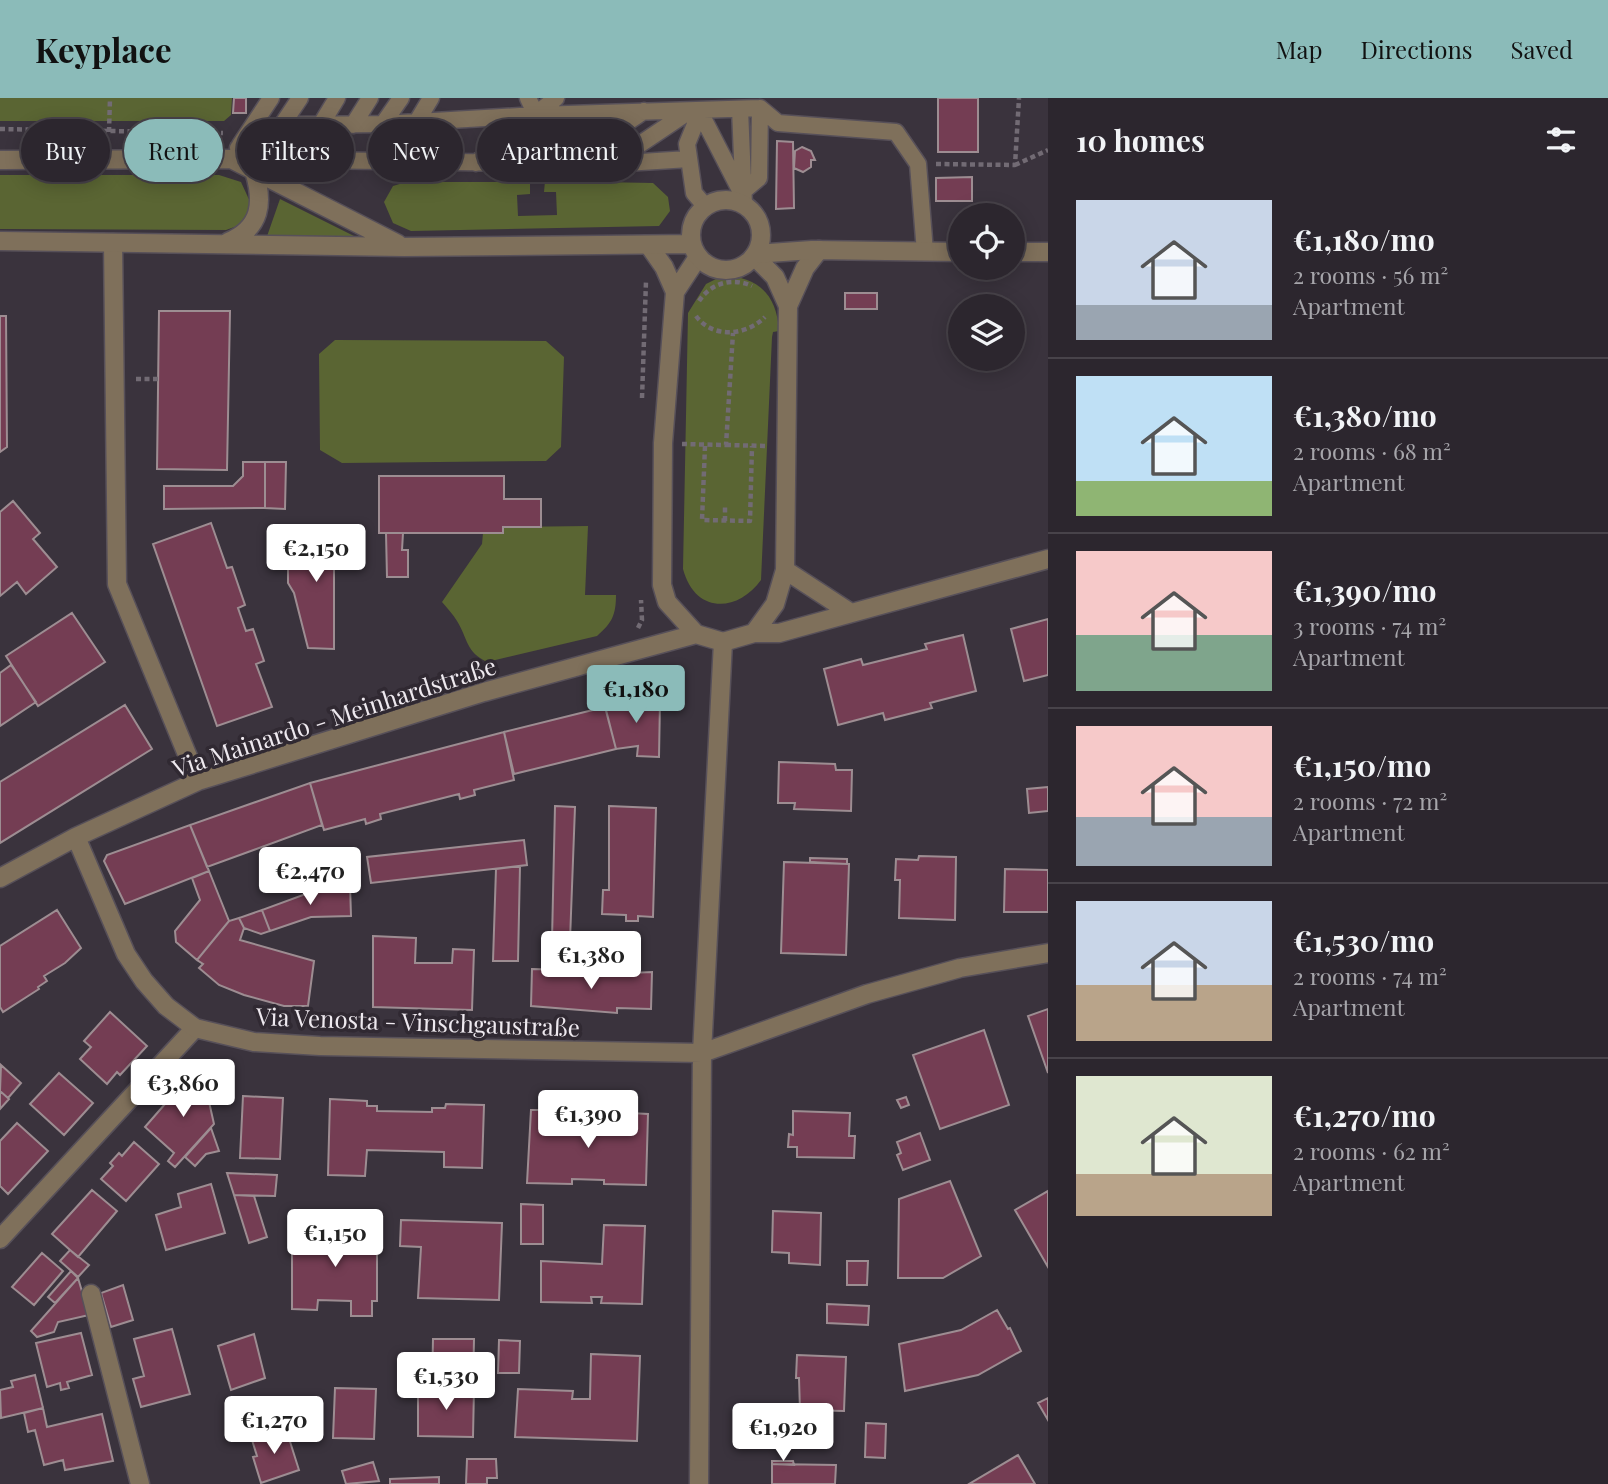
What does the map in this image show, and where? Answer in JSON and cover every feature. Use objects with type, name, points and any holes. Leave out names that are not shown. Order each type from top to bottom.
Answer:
[{"type":"street","points":[[110,159],[237,147]]},
{"type":"street","points":[[0,160],[21,160]]},
{"type":"street","points":[[225,243],[249,230],[258,215],[260,189],[258,182]]},
{"type":"street","points":[[276,182],[404,247]]},
{"type":"street","points":[[0,241],[404,247],[650,247],[695,251],[710,267],[730,271],[746,264],[755,255],[761,240],[755,215],[743,199],[723,200],[706,207],[692,225],[695,251],[675,292],[663,443],[662,584],[667,602],[696,634],[723,642],[754,633],[779,634],[1048,559]]},
{"type":"street","points":[[760,228],[783,241],[815,250]]},
{"type":"street","points":[[113,243],[117,584],[198,781]]},
{"type":"street","points":[[650,247],[664,267],[675,292]]},
{"type":"street","points":[[754,633],[775,604],[785,570],[788,306],[815,250]]},
{"type":"street","points":[[755,255],[815,250],[948,253]]},
{"type":"street","points":[[1025,252],[1048,252]]},
{"type":"street","points":[[755,255],[775,277],[788,306]]},
{"type":"street","points":[[785,570],[851,612]]},
{"type":"street","name":"Via Mainardo - Meinhardstraße","points":[[0,878],[76,838],[198,781],[484,692],[696,634]]},
{"type":"street","points":[[699,1484],[702,1053],[723,642]]},
{"type":"street","name":"Via Venosta - Vinschgaustraße","points":[[76,838],[127,954],[138,972],[166,1006],[195,1027],[254,1042],[295,1045],[702,1053]]},
{"type":"street","points":[[702,1053],[880,990],[960,968],[1048,953]]},
{"type":"street","points":[[0,1239],[195,1027]]},
{"type":"street","points":[[92,1294],[140,1484]]},
{"type":"lane","points":[[257,119],[271,98]]},
{"type":"lane","points":[[286,119],[300,98]]},
{"type":"lane","points":[[324,119],[337,98]]},
{"type":"lane","points":[[354,123],[370,98]]},
{"type":"lane","points":[[386,119],[401,98]]},
{"type":"lane","points":[[418,119],[431,98]]},
{"type":"lane","points":[[528,98],[536,115]]},
{"type":"lane","points":[[354,155],[476,163],[556,98]]},
{"type":"lane","points":[[633,98],[644,111]]},
{"type":"lane","points":[[463,119],[760,108],[778,123],[896,132],[918,164],[925,252]]},
{"type":"lane","points":[[743,199],[759,178],[760,108]]},
{"type":"lane","points":[[740,109],[743,199]]},
{"type":"lane","points":[[632,119],[644,111]]},
{"type":"lane","points":[[694,112],[743,199]]},
{"type":"lane","points":[[694,112],[687,144],[694,193],[706,207]]},
{"type":"lane","points":[[642,144],[694,112]]},
{"type":"lane","points":[[587,119],[596,113]]},
{"type":"lane","points":[[642,162],[690,159]]},
{"type":"path","points":[[109,119],[110,98]]},
{"type":"path","points":[[1015,165],[1019,98]]},
{"type":"path","points":[[0,129],[21,129]]},
{"type":"path","points":[[110,131],[237,147]]},
{"type":"path","points":[[918,164],[1015,165],[1048,150]]},
{"type":"path","points":[[695,313],[701,297],[716,285],[734,281],[756,289]]},
{"type":"path","points":[[695,313],[708,327],[733,333],[757,324],[772,308],[788,306]]},
{"type":"path","points":[[672,319],[695,313]]},
{"type":"path","points":[[726,445],[733,333]]},
{"type":"path","points":[[663,443],[705,446],[787,445]]},
{"type":"path","points":[[705,446],[702,520],[750,521],[752,446]]},
{"type":"path","points":[[725,506],[725,521]]},
{"type":"green space","points":[[0,98],[232,98],[231,115],[224,121],[0,121]]},
{"type":"green space","points":[[0,175],[21,175],[21,182],[110,182],[110,175],[124,175],[124,182],[223,182],[223,176],[241,182],[252,206],[240,225],[226,230],[0,229]]},
{"type":"green space","points":[[406,182],[530,182],[530,194],[517,195],[518,216],[557,215],[556,192],[544,192],[545,182],[653,183],[668,197],[670,211],[659,226],[411,231],[393,223],[384,202],[393,186]]},
{"type":"green space","points":[[280,199],[358,238],[265,242]]},
{"type":"green space","points":[[722,276],[746,280],[763,290],[774,307],[779,331],[773,332],[772,337],[761,580],[740,599],[718,604],[697,594],[683,569],[688,313],[706,284]]},
{"type":"green space","points":[[335,340],[546,341],[564,357],[561,447],[546,461],[342,463],[320,450],[319,354]]},
{"type":"green space","points":[[588,526],[585,595],[616,595],[614,613],[606,627],[597,636],[487,662],[475,654],[455,618],[442,602],[482,544],[483,533],[503,533],[503,527]]},
{"type":"building","points":[[234,98],[246,98],[246,113],[233,113]]},
{"type":"building","points":[[938,98],[978,98],[978,152],[938,152]]},
{"type":"building","points":[[777,141],[793,142],[794,208],[776,209]]},
{"type":"building","points":[[802,147],[811,151],[815,160],[811,160],[811,167],[803,172],[794,168],[795,151]]},
{"type":"building","points":[[972,177],[972,201],[936,201],[936,178]]},
{"type":"building","points":[[845,293],[877,293],[877,309],[845,309]]},
{"type":"building","points":[[159,311],[230,311],[227,470],[157,469]]},
{"type":"building","points":[[0,316],[6,316],[7,447],[0,452]]},
{"type":"building","points":[[243,462],[265,462],[265,508],[164,509],[164,486],[233,486],[243,476]]},
{"type":"building","points":[[265,462],[286,462],[285,509],[265,508]]},
{"type":"building","points":[[379,476],[504,476],[504,499],[541,499],[541,527],[503,527],[503,533],[379,533]]},
{"type":"building","points":[[13,501],[40,533],[33,539],[57,567],[26,594],[17,582],[0,596],[0,512]]},
{"type":"building","points":[[211,523],[227,568],[232,567],[245,605],[238,608],[246,631],[253,629],[264,661],[256,664],[272,707],[217,726],[153,544]]},
{"type":"building","points":[[386,533],[403,533],[402,550],[408,550],[408,577],[387,577]]},
{"type":"building","points":[[288,537],[350,537],[350,563],[334,563],[334,649],[308,648],[294,593],[288,583]]},
{"type":"building","points":[[72,613],[105,662],[38,706],[6,656]]},
{"type":"building","points":[[1048,619],[1048,675],[1024,681],[1011,629]]},
{"type":"building","points":[[963,635],[976,691],[930,703],[932,708],[885,720],[883,713],[838,725],[824,669],[861,659],[863,665],[927,649],[925,644]]},
{"type":"building","points":[[11,665],[36,702],[0,726],[0,673]]},
{"type":"building","points":[[646,697],[660,700],[659,757],[637,756],[638,746],[616,749],[605,706]]},
{"type":"building","points":[[125,705],[152,749],[0,843],[0,782]]},
{"type":"building","points":[[605,707],[616,749],[514,774],[504,732]]},
{"type":"building","points":[[504,732],[514,780],[474,790],[475,795],[460,799],[459,794],[380,814],[381,819],[366,824],[365,819],[324,830],[310,783]]},
{"type":"building","points":[[779,762],[835,764],[836,770],[852,770],[851,811],[794,809],[795,803],[778,803]]},
{"type":"building","points":[[310,783],[322,825],[207,867],[190,825]]},
{"type":"building","points":[[1048,787],[1048,811],[1029,813],[1027,789]]},
{"type":"building","points":[[555,806],[575,807],[570,940],[552,940]]},
{"type":"building","points":[[609,806],[656,808],[653,917],[638,916],[638,921],[626,921],[626,915],[602,914],[603,890],[609,890]]},
{"type":"building","points":[[190,825],[209,871],[125,904],[104,861],[107,855]]},
{"type":"building","points":[[524,840],[527,865],[371,883],[367,857]]},
{"type":"building","points":[[919,856],[956,857],[955,920],[899,918],[900,880],[895,880],[896,859],[918,860]]},
{"type":"building","points":[[810,858],[847,859],[847,864],[810,862]]},
{"type":"building","points":[[784,862],[849,864],[846,955],[781,953]]},
{"type":"building","points":[[520,866],[518,961],[493,961],[496,869]]},
{"type":"building","points":[[1005,869],[1048,870],[1048,912],[1004,912]]},
{"type":"building","points":[[209,871],[229,921],[197,960],[176,942],[175,931],[200,900],[192,878]]},
{"type":"building","points":[[350,885],[351,916],[311,917],[270,931],[262,910],[322,888]]},
{"type":"building","points":[[57,910],[81,948],[65,963],[44,976],[47,981],[38,987],[39,989],[3,1012],[0,1007],[0,946]]},
{"type":"building","points":[[262,910],[270,931],[261,934],[244,928],[239,918]]},
{"type":"building","points":[[239,918],[244,928],[240,940],[314,961],[308,1006],[284,1006],[244,995],[219,985],[199,968],[203,964],[197,960],[229,921]]},
{"type":"building","points":[[373,936],[416,938],[415,963],[452,963],[453,949],[474,950],[472,1010],[373,1007]]},
{"type":"building","points":[[532,969],[570,970],[585,975],[652,972],[651,1009],[617,1008],[617,1013],[531,1006]]},
{"type":"building","points":[[1048,1009],[1048,1073],[1028,1016]]},
{"type":"building","points":[[110,1012],[147,1046],[120,1075],[117,1072],[107,1084],[80,1059],[91,1047],[84,1041]]},
{"type":"building","points":[[984,1030],[1009,1105],[940,1129],[913,1055]]},
{"type":"building","points":[[1,1065],[21,1083],[8,1098],[0,1091]]},
{"type":"building","points":[[59,1073],[93,1103],[64,1135],[30,1104]]},
{"type":"building","points":[[192,1073],[205,1084],[214,1124],[175,1167],[168,1161],[174,1153],[145,1127]]},
{"type":"building","points":[[0,1091],[9,1099],[0,1109]]},
{"type":"building","points":[[243,1096],[283,1098],[280,1159],[240,1158]]},
{"type":"building","points":[[906,1097],[909,1105],[901,1108],[897,1100]]},
{"type":"building","points":[[330,1099],[367,1101],[367,1106],[377,1106],[377,1111],[432,1112],[432,1108],[445,1108],[446,1104],[484,1105],[482,1168],[444,1167],[444,1152],[367,1150],[365,1176],[328,1175]]},
{"type":"building","points":[[531,1110],[549,1110],[549,1118],[630,1120],[630,1113],[648,1114],[646,1185],[604,1184],[604,1180],[572,1179],[572,1184],[527,1183]]},
{"type":"building","points":[[793,1111],[850,1113],[849,1136],[855,1136],[854,1158],[797,1157],[797,1147],[788,1147],[789,1134],[793,1135]]},
{"type":"building","points":[[17,1123],[48,1151],[8,1194],[0,1186],[0,1141]]},
{"type":"building","points":[[211,1128],[219,1151],[206,1154],[195,1166],[185,1157]]},
{"type":"building","points":[[920,1133],[930,1160],[903,1170],[897,1155],[901,1153],[897,1142]]},
{"type":"building","points":[[134,1142],[159,1164],[126,1201],[101,1179],[113,1166],[110,1163],[119,1153],[122,1156]]},
{"type":"building","points":[[227,1173],[277,1175],[275,1196],[234,1195]]},
{"type":"building","points":[[950,1181],[981,1256],[943,1278],[898,1278],[899,1199]]},
{"type":"building","points":[[211,1184],[225,1233],[166,1250],[156,1215],[181,1207],[178,1194]]},
{"type":"building","points":[[92,1190],[117,1211],[78,1257],[52,1234]]},
{"type":"building","points":[[1048,1191],[1048,1267],[1015,1210]]},
{"type":"building","points":[[234,1195],[254,1196],[267,1237],[249,1243]]},
{"type":"building","points":[[521,1204],[543,1205],[543,1244],[521,1244]]},
{"type":"building","points":[[773,1211],[821,1213],[820,1265],[789,1263],[789,1253],[772,1252]]},
{"type":"building","points":[[401,1220],[502,1223],[499,1300],[418,1298],[421,1247],[400,1246]]},
{"type":"building","points":[[372,1223],[372,1238],[377,1237],[377,1301],[372,1301],[372,1316],[351,1316],[351,1301],[318,1300],[317,1310],[292,1309],[292,1228],[318,1229],[317,1237],[351,1237],[351,1224]]},
{"type":"building","points":[[604,1225],[645,1226],[642,1304],[601,1303],[602,1297],[591,1297],[592,1303],[541,1302],[541,1261],[602,1264]]},
{"type":"building","points":[[70,1250],[89,1265],[78,1277],[60,1261]]},
{"type":"building","points":[[42,1253],[63,1271],[34,1305],[12,1287]]},
{"type":"building","points":[[847,1261],[868,1261],[867,1285],[847,1285]]},
{"type":"building","points":[[71,1271],[78,1278],[55,1303],[48,1297]]},
{"type":"building","points":[[78,1278],[89,1315],[58,1322],[54,1332],[37,1337],[31,1331]]},
{"type":"building","points":[[123,1285],[133,1320],[111,1327],[101,1293]]},
{"type":"building","points":[[827,1304],[869,1306],[868,1325],[827,1323]]},
{"type":"building","points":[[997,1310],[1008,1329],[1010,1328],[1021,1351],[978,1375],[905,1391],[899,1344],[961,1330]]},
{"type":"building","points":[[172,1329],[190,1394],[141,1407],[133,1379],[144,1376],[134,1339]]},
{"type":"building","points":[[81,1333],[92,1375],[67,1382],[69,1388],[61,1390],[60,1383],[47,1387],[36,1343]]},
{"type":"building","points":[[254,1334],[265,1378],[231,1390],[218,1346]]},
{"type":"building","points":[[433,1339],[474,1339],[473,1388],[432,1387]]},
{"type":"building","points":[[499,1340],[520,1341],[519,1373],[498,1373]]},
{"type":"building","points":[[591,1354],[640,1356],[637,1441],[515,1437],[518,1389],[573,1391],[572,1399],[590,1399]]},
{"type":"building","points":[[797,1355],[846,1357],[844,1411],[800,1410],[799,1378],[796,1378]]},
{"type":"building","points":[[35,1375],[43,1408],[1,1418],[0,1390],[13,1387],[11,1381]]},
{"type":"building","points":[[418,1387],[474,1388],[473,1437],[418,1436]]},
{"type":"building","points":[[335,1388],[376,1389],[374,1439],[333,1438]]},
{"type":"building","points":[[1048,1398],[1048,1420],[1038,1403]]},
{"type":"building","points":[[43,1408],[47,1427],[102,1414],[113,1461],[65,1470],[63,1460],[44,1465],[35,1430],[28,1432],[24,1413]]},
{"type":"building","points":[[866,1423],[886,1424],[885,1458],[865,1457]]},
{"type":"building","points":[[286,1429],[299,1470],[261,1483],[253,1457],[257,1456],[252,1440]]},
{"type":"building","points":[[1018,1455],[1035,1484],[969,1484]]},
{"type":"building","points":[[467,1459],[496,1459],[497,1478],[487,1478],[487,1484],[466,1484]]},
{"type":"building","points":[[772,1461],[793,1461],[794,1465],[772,1464]]},
{"type":"building","points":[[373,1462],[379,1481],[346,1484],[342,1471]]},
{"type":"building","points":[[772,1464],[836,1465],[835,1484],[772,1484]]},
{"type":"building","points":[[439,1477],[439,1484],[390,1484],[390,1479]]}]
